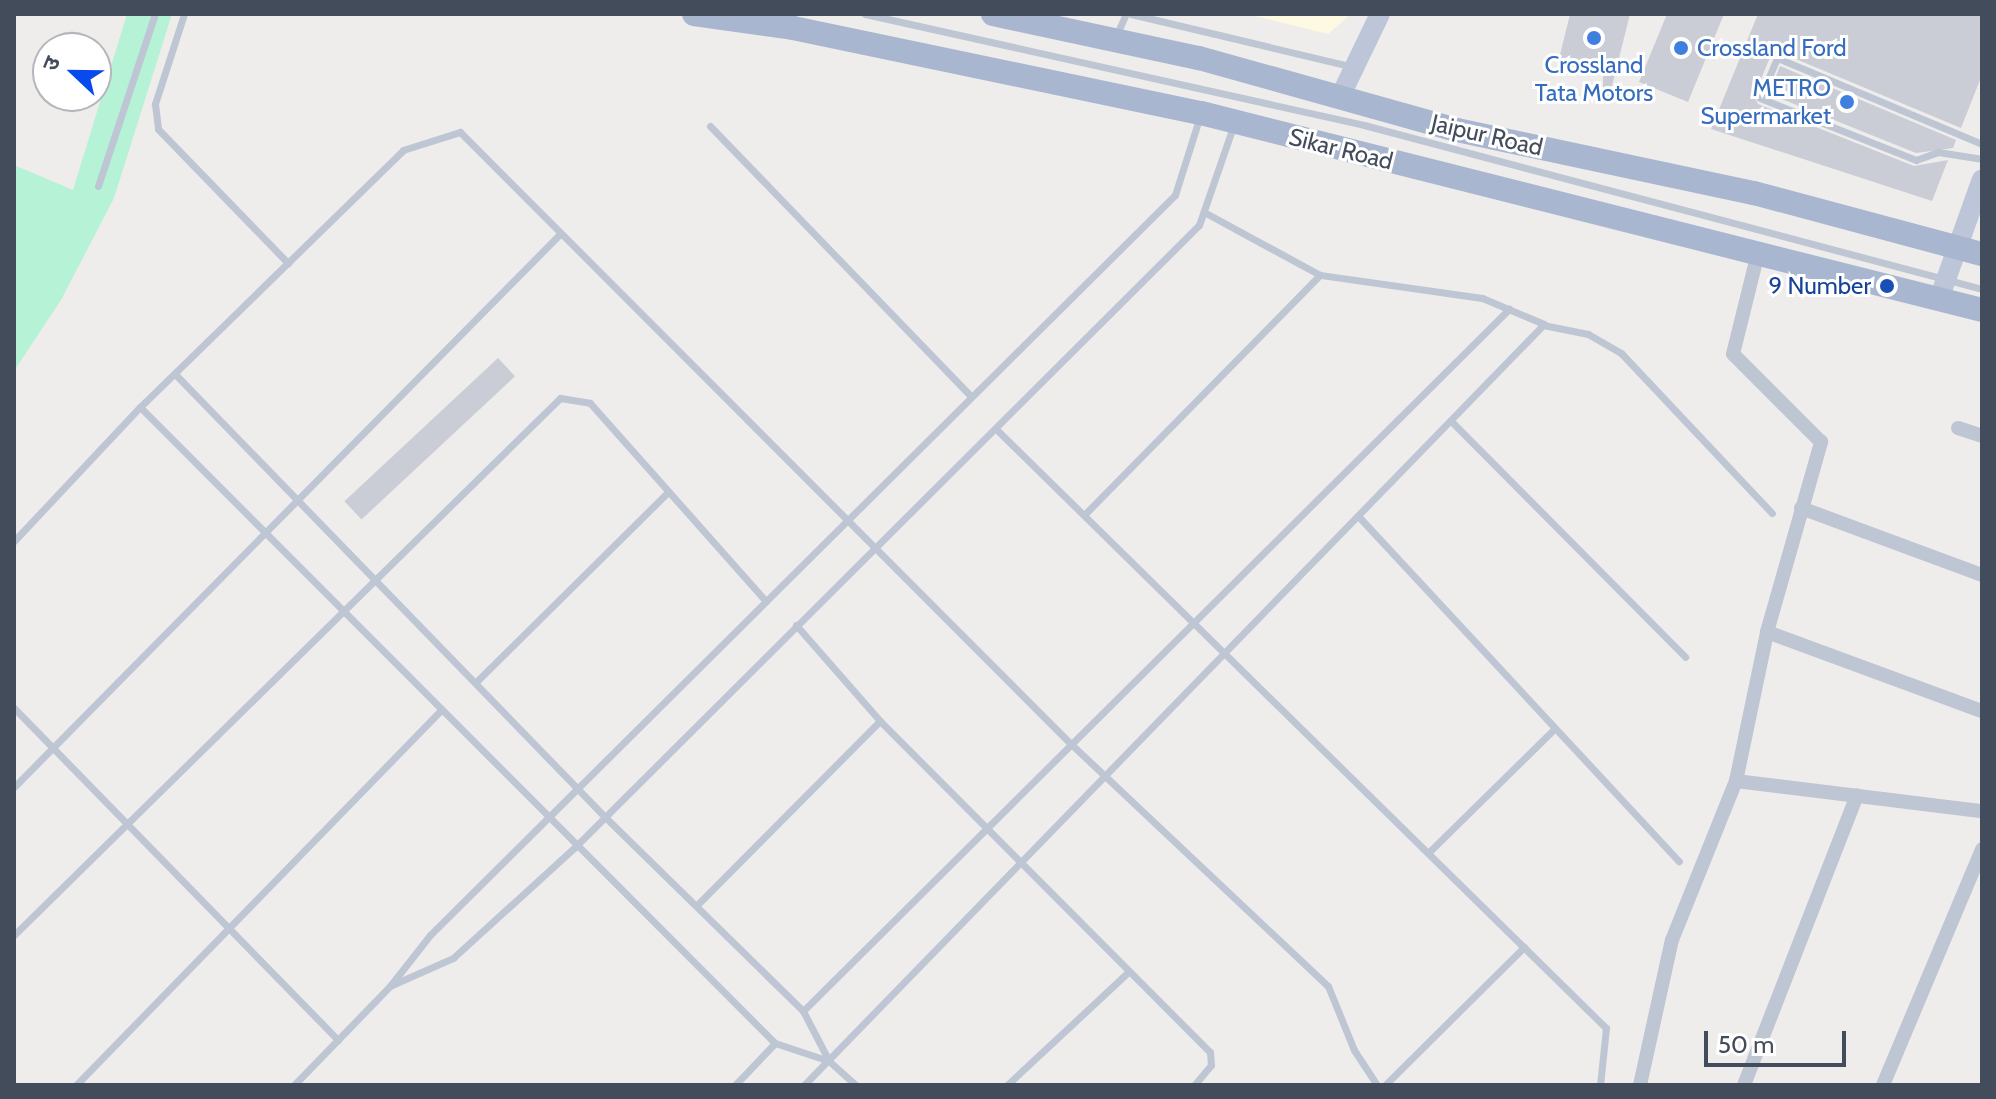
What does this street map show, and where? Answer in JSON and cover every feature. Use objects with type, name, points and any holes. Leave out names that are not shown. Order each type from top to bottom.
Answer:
[{"type":"main road","name":"Sikar Road","points":[[694,14],[793,28],[1201,113],[1758,253],[1942,289],[1982,310]]},
{"type":"main road","name":"Jaipur Road","points":[[993,14],[1069,21],[1115,38],[1340,97],[1982,254]]},
{"type":"street","points":[[1340,97],[1380,14]]},
{"type":"street","points":[[1942,289],[1982,179]]},
{"type":"street","points":[[1640,1085],[1672,940],[1736,781],[1767,632],[1821,442],[1733,354],[1758,253]]},
{"type":"street","points":[[1958,428],[1982,436]]},
{"type":"street","points":[[1801,508],[1982,575]]},
{"type":"street","points":[[1767,632],[1982,711]]},
{"type":"street","points":[[1736,781],[1982,811]]},
{"type":"street","points":[[1744,1085],[1857,795]]},
{"type":"street","points":[[1883,1085],[1982,849]]},
{"type":"lane","points":[[98,186],[155,14]]},
{"type":"lane","points":[[184,14],[155,104],[158,129],[288,263]]},
{"type":"lane","points":[[865,14],[1364,125],[1942,289],[1982,289]]},
{"type":"lane","points":[[1115,38],[1128,14],[1354,67]]},
{"type":"lane","points":[[1982,144],[1777,58],[1760,98],[1916,160],[1938,152],[1982,159]]},
{"type":"lane","points":[[294,1085],[390,986],[430,935],[549,822],[848,518],[1175,195],[1201,113]]},
{"type":"lane","points":[[390,986],[453,958],[574,848],[996,429],[1204,212],[1235,122]]},
{"type":"lane","points":[[710,126],[971,396]]},
{"type":"lane","points":[[14,541],[140,407],[403,150],[460,132],[559,235],[848,518],[1071,744],[1328,986],[1354,1050],[1377,1085]]},
{"type":"lane","points":[[1204,212],[1320,275],[1482,298],[1543,325],[1588,334],[1621,353],[1772,513]]},
{"type":"lane","points":[[14,787],[263,531],[300,502],[559,235]]},
{"type":"lane","points":[[1085,514],[1320,275]]},
{"type":"lane","points":[[803,1011],[1509,309]]},
{"type":"lane","points":[[804,1085],[1543,325]]},
{"type":"lane","points":[[175,374],[300,502],[377,575],[605,817],[698,904],[803,1011],[829,1061],[856,1085]]},
{"type":"lane","points":[[14,935],[560,398],[590,403],[766,601]]},
{"type":"lane","points":[[140,407],[574,848],[775,1043],[829,1061]]},
{"type":"lane","points":[[1452,422],[1685,657]]},
{"type":"lane","points":[[996,429],[1606,1028],[1600,1085]]},
{"type":"lane","points":[[476,682],[667,493]]},
{"type":"lane","points":[[1359,517],[1679,861]]},
{"type":"lane","points":[[796,625],[880,721],[989,826],[1127,973],[1210,1052],[1211,1065],[1194,1085]]},
{"type":"lane","points":[[14,708],[338,1040]]},
{"type":"lane","points":[[76,1085],[441,710]]},
{"type":"lane","points":[[698,904],[880,721]]},
{"type":"lane","points":[[1429,852],[1554,729]]},
{"type":"lane","points":[[1385,1085],[1524,947]]},
{"type":"lane","points":[[1007,1085],[1127,973]]},
{"type":"lane","points":[[735,1085],[775,1043]]},
{"type":"shaded area","points":[[1247,14],[1351,14],[1328,34]]},
{"type":"green space","points":[[127,14],[172,14],[114,198],[61,300],[14,371],[14,165],[73,190],[97,112],[112,112],[112,63]]},
{"type":"building","name":"Crossland Tata Motors","points":[[1570,14],[1630,14],[1609,98],[1603,98],[1603,74],[1558,63]]},
{"type":"building","name":"Crossland Ford","points":[[1667,14],[1724,14],[1688,102],[1639,82]]},
{"type":"building","name":"METRO Supermarket","points":[[1758,14],[1982,14],[1982,75],[1961,128],[1779,52],[1771,55],[1754,96],[1758,104],[1914,166],[1948,160],[1932,201],[1711,129]]},
{"type":"building","points":[[1780,66],[1956,140],[1953,148],[1916,153],[1769,94]]},
{"type":"building","points":[[498,358],[515,376],[361,520],[344,501]]},
{"type":"place","name":"Crossland Tata Motors","points":[[1594,38]]},
{"type":"place","name":"Crossland Ford","points":[[1681,48]]},
{"type":"place","name":"METRO Supermarket","points":[[1847,102]]},
{"type":"place","name":"9 Number","points":[[1887,286]]}]
